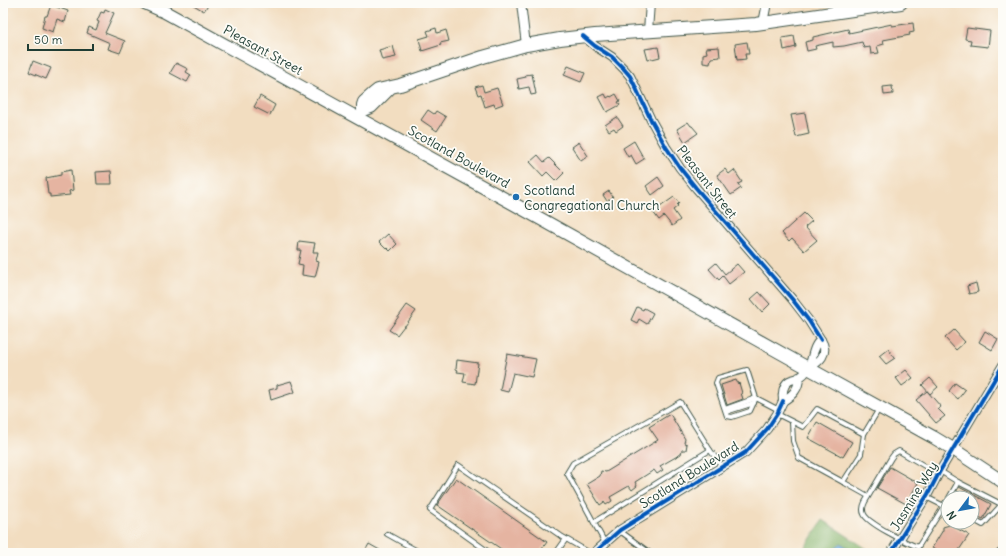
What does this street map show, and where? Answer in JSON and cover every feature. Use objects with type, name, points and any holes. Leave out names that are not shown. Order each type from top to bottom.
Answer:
[{"type":"main road","name":"Pleasant Street","points":[[145,3],[360,114]]},
{"type":"main road","points":[[360,114],[364,102],[378,90],[526,45],[583,36],[763,23],[849,7],[901,3]]},
{"type":"main road","name":"Scotland Boulevard","points":[[360,114],[514,204],[808,369]]},
{"type":"main road","points":[[808,369],[953,449],[1003,482]]},
{"type":"street","points":[[521,3],[526,45]]},
{"type":"street","points":[[648,31],[650,3]]},
{"type":"street","points":[[763,23],[767,3]]},
{"type":"street","name":"Pleasant Street","points":[[583,36],[612,57],[624,69],[635,86],[650,120],[680,168],[809,321],[824,344],[824,350],[823,357],[808,369]]},
{"type":"street","name":"Jasmine Way","points":[[891,553],[926,497],[981,400],[1003,365]]},
{"type":"street","name":"Scotland Boulevard","points":[[783,401],[782,394],[786,384],[790,380],[799,378],[808,369]]},
{"type":"street","name":"Scotland Boulevard","points":[[594,553],[620,530],[746,452],[767,429],[783,401],[797,390],[799,378]]},
{"type":"lane","points":[[756,398],[750,411],[732,417],[728,416],[716,383],[718,378],[747,370],[756,398],[792,422],[803,427],[817,409],[864,434]]},
{"type":"lane","points":[[726,411],[756,398]]},
{"type":"lane","points":[[605,543],[567,474],[573,463],[680,402],[722,467]]},
{"type":"lane","points":[[843,482],[861,454],[864,434],[879,408]]},
{"type":"lane","points":[[792,422],[793,440],[799,458],[868,496]]},
{"type":"lane","points":[[594,522],[710,450]]},
{"type":"lane","points":[[940,513],[918,547],[900,539],[867,519],[863,514],[862,507],[891,458],[899,451],[928,468],[940,471],[958,482],[1002,504],[983,525],[980,523]]},
{"type":"lane","points":[[490,553],[430,510],[458,465],[566,539],[590,553]]},
{"type":"lane","points":[[954,490],[958,482]]},
{"type":"lane","points":[[926,497],[940,500]]},
{"type":"lane","points":[[620,530],[650,553]]},
{"type":"lane","points":[[387,534],[421,553]]},
{"type":"lane","points":[[556,553],[566,539]]},
{"type":"lane","points":[[998,553],[1003,550]]},
{"type":"green space","points":[[823,520],[873,553],[851,553],[850,550],[841,543],[831,553],[801,553]]},
{"type":"water","points":[[841,543],[850,550],[851,553],[831,553]]},
{"type":"building","points":[[190,3],[209,3],[204,11]]},
{"type":"building","points":[[51,5],[68,11],[65,22],[57,19],[53,32],[42,28],[45,16],[47,16]]},
{"type":"building","points":[[105,9],[114,13],[105,33],[125,41],[120,53],[108,49],[110,43],[87,33],[89,27],[96,30],[99,22],[97,21],[101,12],[104,13]]},
{"type":"building","points":[[913,23],[914,32],[909,33],[910,35],[883,40],[884,44],[877,46],[879,53],[871,54],[870,47],[864,48],[862,42],[833,47],[833,42],[815,46],[816,49],[807,51],[805,42],[813,40],[813,37],[848,29],[849,33],[892,24],[892,26]]},
{"type":"building","points":[[436,28],[437,33],[446,30],[449,41],[440,43],[441,45],[422,51],[419,39],[429,36],[427,31]]},
{"type":"building","points":[[967,28],[990,31],[988,47],[970,45],[971,40],[965,39]]},
{"type":"building","points":[[794,36],[796,47],[784,50],[782,38]]},
{"type":"building","points":[[747,42],[749,54],[745,54],[746,59],[737,60],[735,44]]},
{"type":"building","points":[[393,46],[396,57],[382,60],[379,50]]},
{"type":"building","points":[[658,47],[660,57],[648,60],[645,49]]},
{"type":"building","points":[[719,47],[720,57],[711,58],[710,64],[703,63],[703,54],[707,53],[706,48]]},
{"type":"building","points":[[33,61],[51,68],[46,79],[29,72]]},
{"type":"building","points":[[176,63],[188,69],[186,72],[191,75],[187,82],[170,73]]},
{"type":"building","points":[[568,66],[585,73],[581,82],[564,75]]},
{"type":"building","points":[[532,74],[536,94],[531,95],[529,87],[519,89],[517,79],[526,77],[525,75]]},
{"type":"building","points":[[482,85],[484,92],[497,88],[503,104],[495,107],[494,104],[485,107],[481,94],[478,95],[475,87]]},
{"type":"building","points":[[892,86],[893,94],[884,95],[883,87]]},
{"type":"building","points":[[605,94],[607,98],[616,94],[620,101],[618,102],[620,105],[607,112],[599,97]]},
{"type":"building","points":[[260,96],[275,105],[270,115],[254,107]]},
{"type":"building","points":[[428,110],[434,114],[436,111],[446,117],[437,131],[421,120]]},
{"type":"building","points":[[805,113],[809,134],[796,137],[791,115]]},
{"type":"building","points":[[617,117],[623,126],[616,131],[614,128],[609,131],[605,125]]},
{"type":"building","points":[[688,122],[698,133],[685,142],[677,129]]},
{"type":"building","points":[[634,141],[644,159],[636,164],[631,155],[628,157],[623,148]]},
{"type":"building","points":[[579,142],[588,156],[581,161],[572,147]]},
{"type":"building","points":[[538,155],[544,162],[549,158],[564,173],[556,181],[547,172],[543,176],[530,162]]},
{"type":"building","points":[[725,169],[729,174],[734,170],[742,182],[738,184],[741,188],[731,195],[717,175]]},
{"type":"building","points":[[71,170],[73,190],[69,191],[70,195],[50,197],[50,194],[48,194],[46,178],[61,175],[61,172]]},
{"type":"building","points":[[111,171],[112,184],[97,184],[96,172]]},
{"type":"building","points":[[658,177],[664,186],[652,195],[646,186]]},
{"type":"building","points":[[609,191],[613,197],[607,201],[603,195]]},
{"type":"building","points":[[674,197],[679,203],[673,210],[680,220],[672,226],[664,216],[659,220],[653,212]]},
{"type":"building","points":[[804,213],[812,221],[805,227],[817,240],[804,251],[792,238],[789,241],[782,233]]},
{"type":"building","points":[[388,234],[397,244],[390,251],[379,242]]},
{"type":"building","points":[[299,241],[315,243],[313,252],[318,252],[316,261],[319,262],[315,277],[302,275],[303,265],[298,264],[301,250],[298,250]]},
{"type":"building","points":[[716,263],[725,274],[737,264],[744,272],[729,284],[723,276],[719,280],[709,269]]},
{"type":"building","points":[[976,283],[978,292],[969,294],[967,286]]},
{"type":"building","points":[[759,292],[770,304],[762,312],[751,299]]},
{"type":"building","points":[[407,305],[416,311],[397,335],[389,330]]},
{"type":"building","points":[[637,307],[643,310],[644,308],[653,313],[647,324],[639,319],[637,323],[631,320]]},
{"type":"building","points":[[954,330],[965,342],[956,350],[945,338]]},
{"type":"building","points":[[985,331],[998,339],[992,350],[979,342]]},
{"type":"building","points":[[888,349],[895,358],[886,364],[879,356]]},
{"type":"building","points":[[507,354],[536,359],[532,377],[513,373],[508,392],[500,390]]},
{"type":"building","points":[[457,360],[478,363],[475,384],[463,382],[465,373],[457,372]]},
{"type":"building","points":[[906,370],[913,378],[902,386],[896,378]]},
{"type":"building","points":[[930,378],[938,387],[930,394],[922,385]]},
{"type":"building","points":[[736,380],[738,384],[739,383],[743,399],[727,405],[721,385]]},
{"type":"building","points":[[291,381],[295,392],[271,400],[269,390],[277,388],[277,385]]},
{"type":"building","points":[[955,383],[965,390],[958,399],[949,391]]},
{"type":"building","points":[[927,391],[941,407],[938,409],[945,416],[936,423],[916,400]]},
{"type":"building","points":[[670,414],[685,439],[684,443],[687,444],[686,450],[682,450],[681,454],[660,466],[663,470],[657,474],[654,470],[635,482],[637,486],[632,490],[629,486],[610,497],[612,501],[606,505],[604,502],[600,505],[587,484],[600,476],[601,471],[606,472],[658,440],[649,427]]},
{"type":"building","points":[[817,422],[852,442],[843,457],[808,438]]},
{"type":"building","points":[[890,467],[918,483],[906,504],[877,488]]},
{"type":"building","points":[[456,478],[547,542],[539,553],[507,553],[437,505]]},
{"type":"building","points":[[959,487],[965,490],[957,490]]},
{"type":"building","points":[[980,498],[991,504],[983,519],[980,517]]},
{"type":"building","points":[[943,530],[960,530],[969,535],[957,553],[940,553],[932,548]]},
{"type":"building","points":[[369,544],[385,553],[364,553]]},
{"type":"cycle path","points":[[583,36],[612,57],[630,76],[651,120],[680,168],[792,299],[821,340]]},
{"type":"cycle path","points":[[891,553],[928,494],[1003,365]]},
{"type":"cycle path","points":[[594,553],[620,530],[746,452],[767,429],[777,414],[783,401]]},
{"type":"place","name":"Scotland Congregational Church","points":[[516,197]]}]
